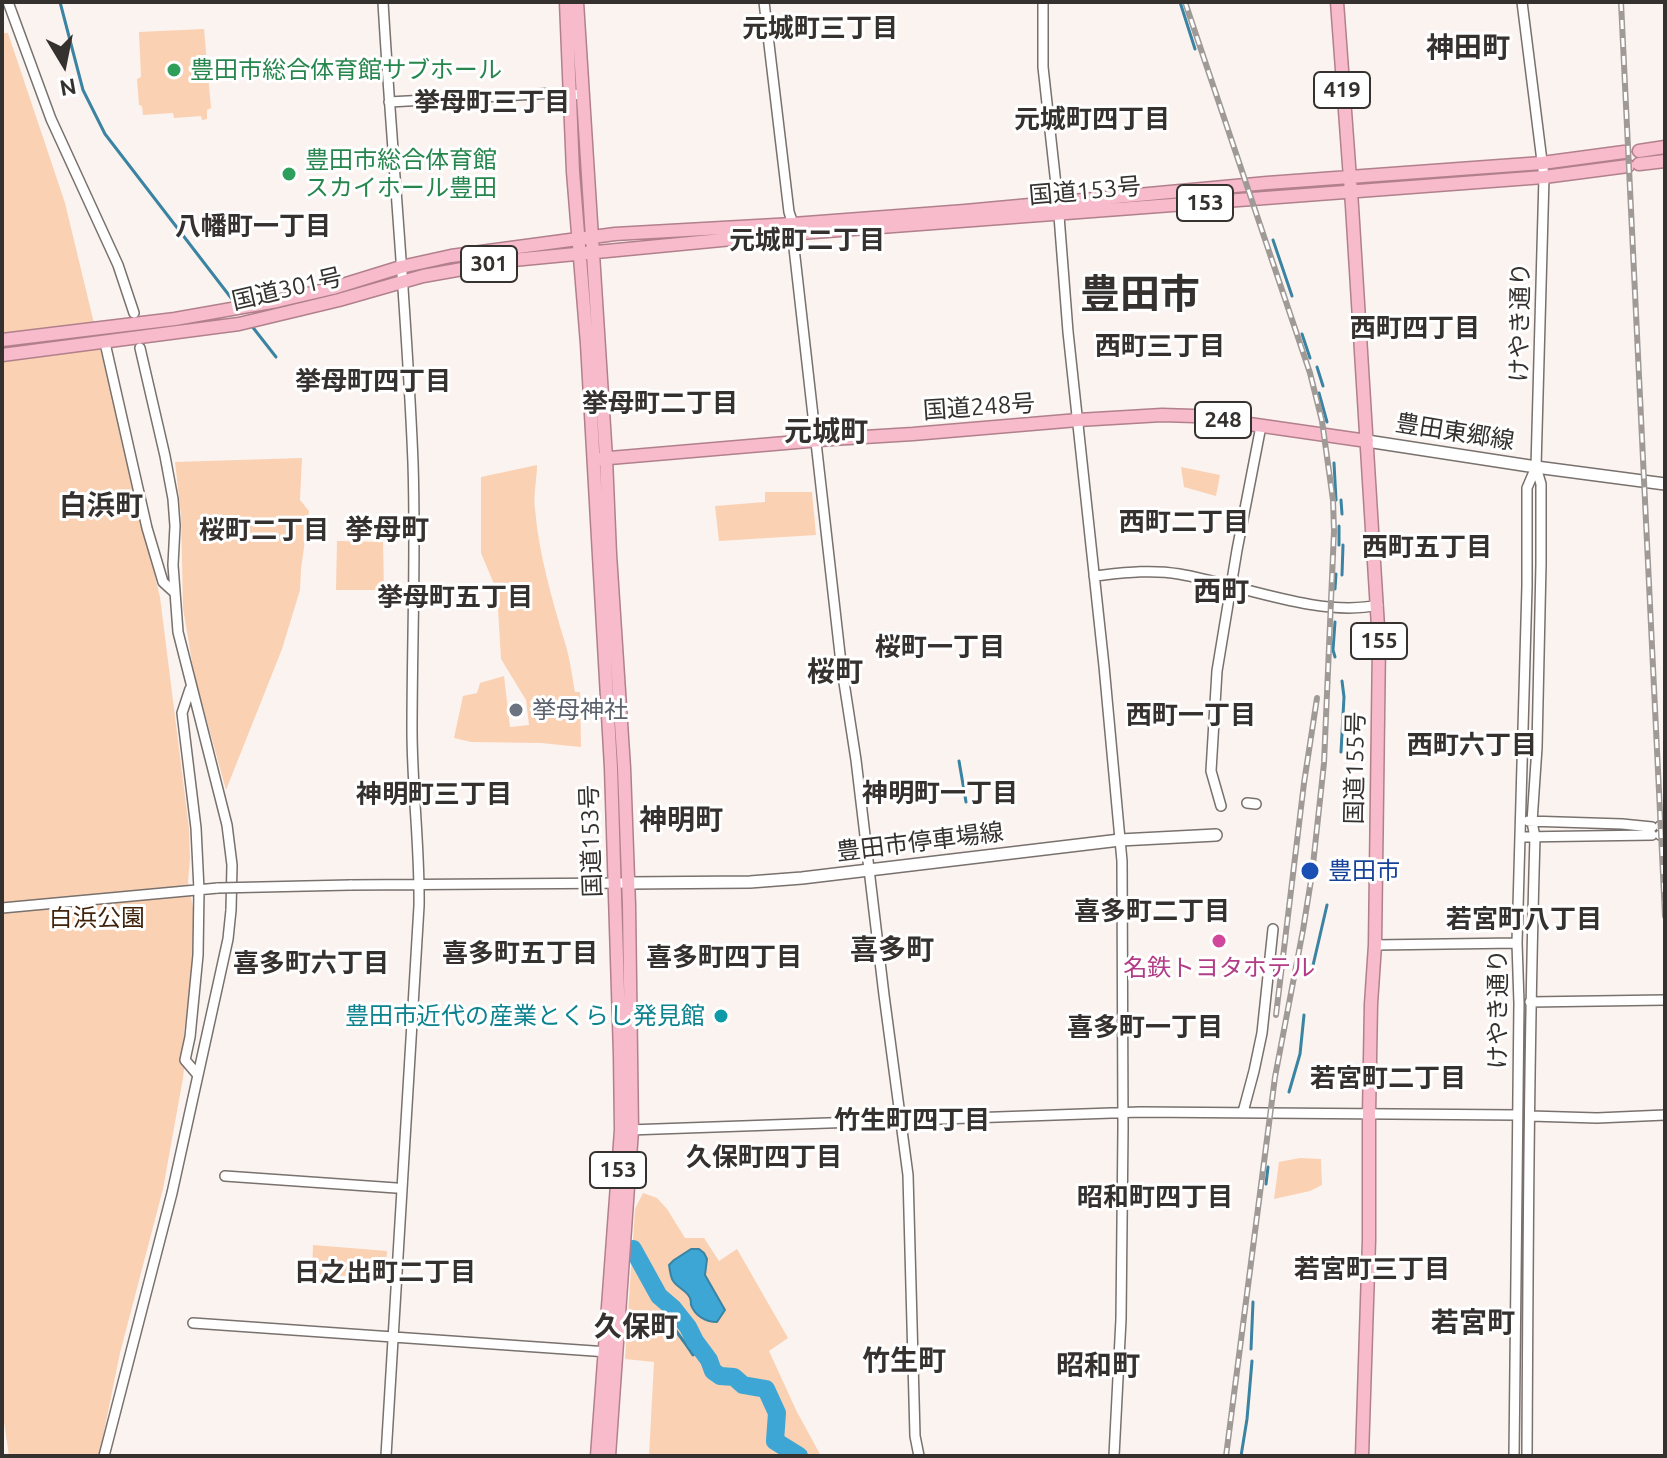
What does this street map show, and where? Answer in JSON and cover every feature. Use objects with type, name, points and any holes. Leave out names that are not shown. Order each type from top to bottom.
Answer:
[{"type":"highway","points":[[566,2],[577,239]]},
{"type":"highway","points":[[577,2],[591,237]]},
{"type":"highway","name":"419","points":[[1337,2],[1349,177]]},
{"type":"highway","name":"国道153号","points":[[1635,160],[1665,147]]},
{"type":"highway","name":"国道153号","points":[[1058,209],[1349,177],[1542,163],[1624,152]]},
{"type":"highway","name":"国道153号","points":[[597,1456],[610,1352],[632,1042],[621,883],[624,768],[610,554],[577,239],[793,229],[1058,209],[1351,193],[1544,177],[1635,160],[1665,161]]},
{"type":"highway","name":"国道155号","points":[[1349,177],[1379,643],[1369,1240],[1362,1456]]},
{"type":"highway","name":"国道153号","points":[[593,252],[774,235],[793,229]]},
{"type":"highway","name":"国道153号","points":[[591,237],[600,459]]},
{"type":"highway","name":"国道301号","points":[[2,340],[227,310],[333,288],[401,267],[451,256],[577,239]]},
{"type":"highway","name":"153","points":[[579,253],[593,252]]},
{"type":"highway","name":"国道301号","points":[[2,355],[239,324],[423,276],[513,260],[579,253]]},
{"type":"highway","name":"国道248号","points":[[600,459],[1078,420],[1194,416],[1367,441]]},
{"type":"highway","name":"国道153号","points":[[609,1456],[610,1352]]},
{"type":"main road","name":"豊田東郷線","points":[[1367,441],[1665,484]]},
{"type":"main road","name":"豊田市停車場線","points":[[621,883],[750,882],[1120,840],[1216,835]]},
{"type":"street","points":[[8,2],[51,119],[118,265],[134,313]]},
{"type":"street","points":[[383,2],[413,463],[412,732],[420,863],[386,1456]]},
{"type":"street","points":[[764,2],[793,229],[841,663],[909,1186],[915,1436],[919,1456]]},
{"type":"street","points":[[1043,2],[1043,67],[1120,840],[1123,902],[1121,1319],[1114,1456]]},
{"type":"street","name":"けやき通り","points":[[1522,2],[1544,177],[1536,467],[1541,484],[1541,564],[1532,822],[1535,837],[1530,1002],[1527,1456]]},
{"type":"street","points":[[389,102],[556,93],[583,95]]},
{"type":"street","points":[[98,344],[163,582],[175,593]]},
{"type":"street","points":[[104,1456],[169,1206],[228,939],[231,910],[232,865],[223,807],[178,632],[173,499],[140,348]]},
{"type":"street","points":[[1221,806],[1211,771],[1217,671],[1261,426]]},
{"type":"street","name":"けやき通り","points":[[1514,1456],[1517,943],[1527,488],[1536,467]]},
{"type":"street","points":[[1094,576],[1149,571],[1179,574],[1337,608],[1362,609],[1378,605]]},
{"type":"street","points":[[191,688],[182,713],[196,828],[198,955],[185,1060],[197,1074]]},
{"type":"street","points":[[1521,820],[1622,824],[1659,831]]},
{"type":"street","points":[[1520,837],[1659,831]]},
{"type":"street","points":[[2,908],[218,888],[621,883]]},
{"type":"street","points":[[1243,1112],[1262,1033],[1273,929]]},
{"type":"street","points":[[1375,945],[1517,943]]},
{"type":"street","points":[[1530,1002],[1665,1000]]},
{"type":"street","points":[[626,1130],[1123,1113],[1517,1115]]},
{"type":"street","points":[[1530,1116],[1597,1118],[1665,1115]]},
{"type":"street","points":[[225,1176],[396,1188]]},
{"type":"street","points":[[193,1323],[610,1352]]},
{"type":"green space","name":"豊田市総合体育館サブホール","points":[[204,29],[211,108],[207,110],[207,119],[202,120],[201,116],[174,118],[173,113],[143,115],[137,79],[141,77],[139,32]]},
{"type":"green space","name":"白浜公園","points":[[2,33],[8,33],[65,203],[160,597],[189,828],[188,882],[194,913],[194,954],[184,1033],[183,1078],[163,1189],[120,1353],[99,1456],[9,1456],[2,1409]]},
{"type":"green space","points":[[302,458],[300,500],[309,511],[300,590],[282,649],[226,790],[194,674],[183,608],[181,515],[175,462]]},
{"type":"green space","points":[[537,465],[535,504],[540,543],[575,692],[580,692],[581,747],[471,742],[454,738],[463,696],[477,693],[480,683],[504,676],[510,727],[529,725],[526,700],[501,659],[497,591],[481,553],[481,477]]},
{"type":"green space","points":[[1181,467],[1220,475],[1216,496],[1184,487]]},
{"type":"green space","points":[[765,492],[812,492],[816,535],[719,541],[715,506],[765,502]]},
{"type":"green space","points":[[337,541],[383,542],[384,590],[336,590]]},
{"type":"green space","points":[[1300,1158],[1321,1159],[1322,1185],[1274,1199],[1279,1162]]},
{"type":"green space","points":[[643,1193],[657,1198],[685,1238],[704,1238],[719,1261],[737,1249],[788,1338],[769,1351],[821,1456],[649,1456],[654,1362],[625,1359],[635,1209]]},
{"type":"green space","points":[[313,1245],[387,1251],[385,1278],[312,1274]]},
{"type":"water","points":[[691,1249],[699,1249],[707,1259],[705,1275],[725,1310],[717,1322],[698,1315],[688,1295],[671,1277],[669,1265]]},
{"type":"waterway","points":[[60,2],[83,90],[105,134],[235,303]]},
{"type":"waterway","points":[[1180,2],[1195,49]]},
{"type":"waterway","points":[[1273,240],[1292,296]]},
{"type":"waterway","points":[[251,325],[276,357]]},
{"type":"waterway","points":[[1302,334],[1310,358]]},
{"type":"waterway","points":[[1317,367],[1323,386]]},
{"type":"waterway","points":[[1319,393],[1327,422]]},
{"type":"waterway","points":[[1334,463],[1336,500]]},
{"type":"waterway","points":[[1341,500],[1342,514]]},
{"type":"waterway","points":[[1339,526],[1339,545]]},
{"type":"waterway","points":[[1342,575],[1343,545]]},
{"type":"waterway","points":[[1335,589],[1336,574]]},
{"type":"waterway","points":[[1335,622],[1335,657]]},
{"type":"waterway","points":[[1341,752],[1342,681]]},
{"type":"waterway","points":[[959,761],[966,802]]},
{"type":"waterway","points":[[1311,974],[1327,905]]},
{"type":"waterway","points":[[1289,1092],[1300,1054],[1304,1015]]},
{"type":"waterway","points":[[1266,1184],[1268,1167]]},
{"type":"waterway","points":[[633,1249],[659,1296],[688,1327],[713,1371],[720,1376],[734,1377],[743,1385],[766,1389],[777,1413],[775,1441],[799,1456]]},
{"type":"waterway","points":[[1251,1349],[1253,1302]]},
{"type":"waterway","points":[[669,1305],[665,1313],[693,1355],[702,1351]]},
{"type":"waterway","points":[[1241,1456],[1252,1361]]},
{"type":"railway","points":[[1185,2],[1310,373],[1322,421],[1334,531],[1324,763],[1312,874],[1275,1077],[1226,1456]]},
{"type":"railway","points":[[1621,2],[1665,916]]},
{"type":"railway","points":[[1276,1015],[1317,698]]},
{"type":"place","name":"豊田市総合体育館サブホール","points":[[174,70]]},
{"type":"place","name":"豊田市総合体育館 スカイホール豊田","points":[[289,174]]},
{"type":"place","name":"挙母神社","points":[[516,710]]},
{"type":"place","name":"豊田市","points":[[1310,871]]},
{"type":"place","name":"名鉄トヨタホテル","points":[[1219,941]]},
{"type":"place","name":"豊田市近代の産業とくらし発見館","points":[[721,1016]]},
{"type":"district","name":"元城町三丁目","points":[[820,28]]},
{"type":"district","name":"神田町","points":[[1468,48]]},
{"type":"district","name":"挙母町三丁目","points":[[492,102]]},
{"type":"district","name":"元城町四丁目","points":[[1092,119]]},
{"type":"district","name":"八幡町一丁目","points":[[253,226]]},
{"type":"district","name":"元城町二丁目","points":[[807,240]]},
{"type":"district","name":"豊田市","points":[[1140,295]]},
{"type":"district","name":"西町四丁目","points":[[1415,328]]},
{"type":"district","name":"西町三丁目","points":[[1160,346]]},
{"type":"district","name":"挙母町四丁目","points":[[373,381]]},
{"type":"district","name":"挙母町二丁目","points":[[660,403]]},
{"type":"district","name":"元城町","points":[[826,432]]},
{"type":"district","name":"白浜町","points":[[101,506]]},
{"type":"district","name":"西町二丁目","points":[[1184,522]]},
{"type":"district","name":"桜町二丁目","points":[[264,530]]},
{"type":"district","name":"挙母町","points":[[387,530]]},
{"type":"district","name":"西町五丁目","points":[[1427,547]]},
{"type":"district","name":"西町","points":[[1221,592]]},
{"type":"district","name":"挙母町五丁目","points":[[455,597]]},
{"type":"district","name":"桜町一丁目","points":[[940,647]]},
{"type":"district","name":"桜町","points":[[835,672]]},
{"type":"district","name":"西町一丁目","points":[[1191,715]]},
{"type":"district","name":"西町六丁目","points":[[1472,745]]},
{"type":"district","name":"神明町一丁目","points":[[940,793]]},
{"type":"district","name":"神明町三丁目","points":[[434,794]]},
{"type":"district","name":"神明町","points":[[681,820]]},
{"type":"district","name":"喜多町二丁目","points":[[1152,911]]},
{"type":"district","name":"若宮町八丁目","points":[[1524,919]]},
{"type":"district","name":"喜多町","points":[[892,950]]},
{"type":"district","name":"喜多町五丁目","points":[[520,953]]},
{"type":"district","name":"喜多町四丁目","points":[[724,957]]},
{"type":"district","name":"喜多町六丁目","points":[[311,963]]},
{"type":"district","name":"喜多町一丁目","points":[[1145,1027]]},
{"type":"district","name":"若宮町二丁目","points":[[1388,1078]]},
{"type":"district","name":"竹生町四丁目","points":[[912,1120]]},
{"type":"district","name":"久保町四丁目","points":[[764,1157]]},
{"type":"district","name":"昭和町四丁目","points":[[1155,1197]]},
{"type":"district","name":"若宮町三丁目","points":[[1372,1269]]},
{"type":"district","name":"日之出町二丁目","points":[[385,1272]]},
{"type":"district","name":"若宮町","points":[[1473,1323]]},
{"type":"district","name":"久保町","points":[[636,1327]]},
{"type":"district","name":"竹生町","points":[[904,1361]]},
{"type":"district","name":"昭和町","points":[[1098,1366]]}]
